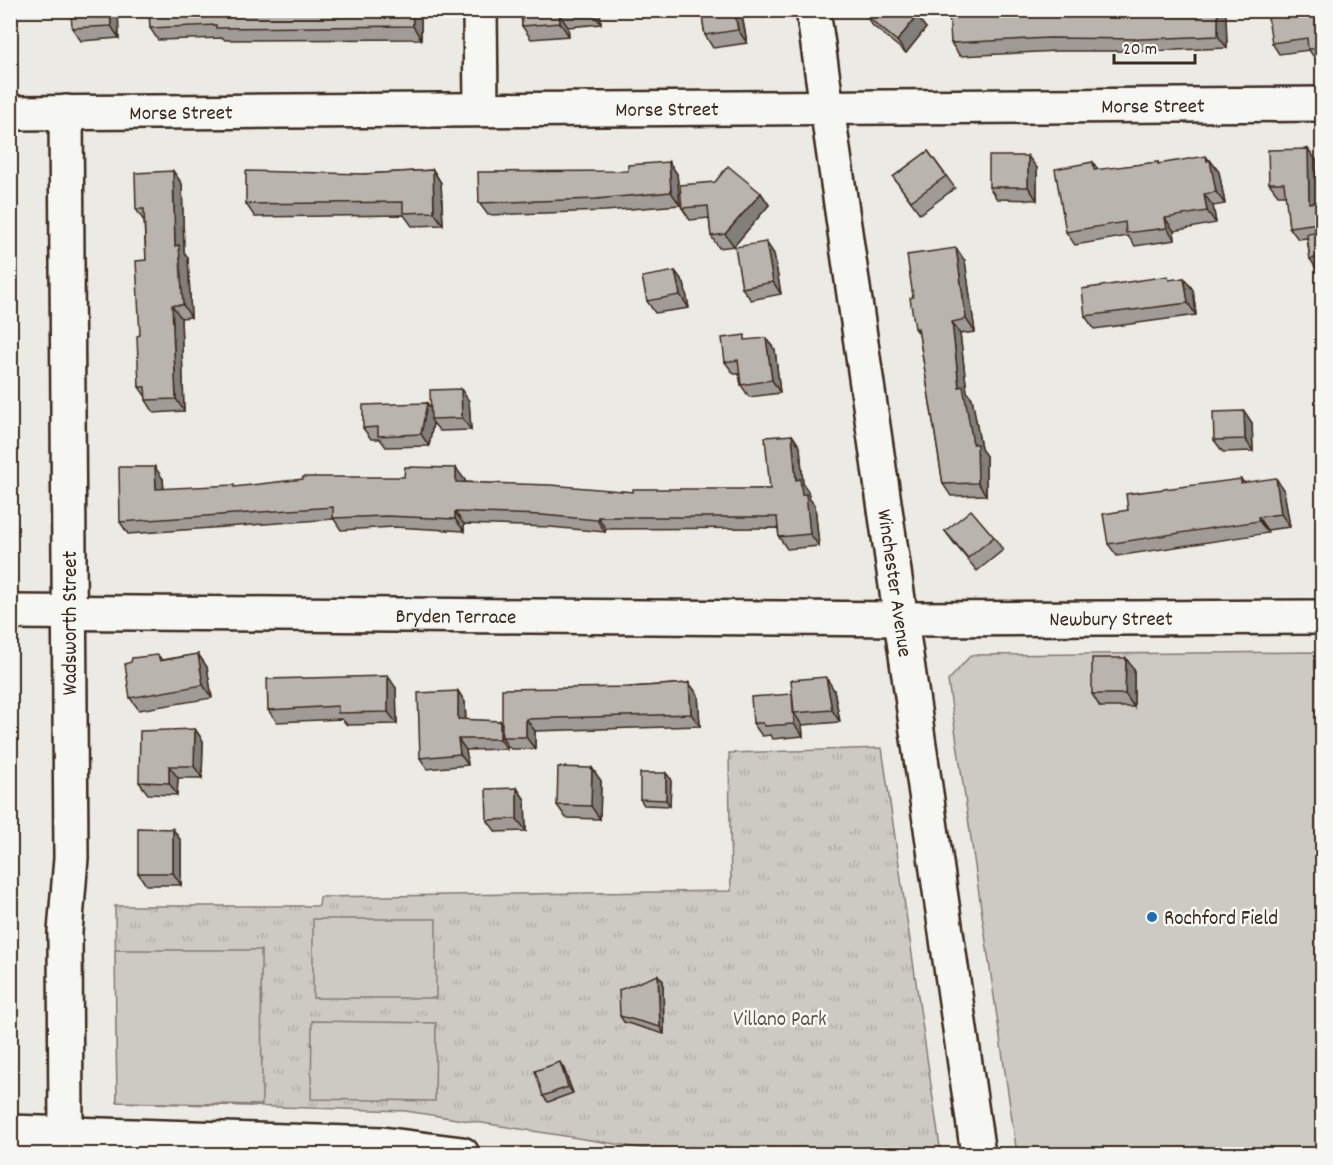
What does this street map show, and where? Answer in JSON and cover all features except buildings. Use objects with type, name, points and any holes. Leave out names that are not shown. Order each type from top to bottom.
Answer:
[{"type":"street","points":[[480,10],[481,108]]},
{"type":"street","name":"Winchester Avenue","points":[[813,10],[978,1155]]},
{"type":"street","name":"Morse Street","points":[[10,112],[1323,104]]},
{"type":"street","name":"Wadsworth Street","points":[[66,111],[71,858],[65,932],[66,1134]]},
{"type":"street","name":"Bryden Terrace","points":[[10,612],[900,619]]},
{"type":"street","name":"Newbury Street","points":[[900,619],[1323,617]]},
{"type":"street","points":[[10,1132],[382,1144],[462,1155]]},
{"type":"green space","name":"Rochford Field","points":[[1322,652],[1322,1154],[1017,1154],[948,681],[971,655]]},
{"type":"green space","name":"Villano Park","points":[[882,748],[941,1154],[679,1154],[406,1111],[117,1102],[115,906],[319,906],[320,897],[731,891],[729,753]]},
{"type":"green space","points":[[313,919],[436,919],[436,998],[313,998]]},
{"type":"green space","points":[[115,950],[261,950],[262,1105],[117,1102]]},
{"type":"green space","points":[[312,1021],[436,1023],[435,1101],[311,1099]]},
{"type":"place","name":"Rochford Field","points":[[1152,917]]}]
